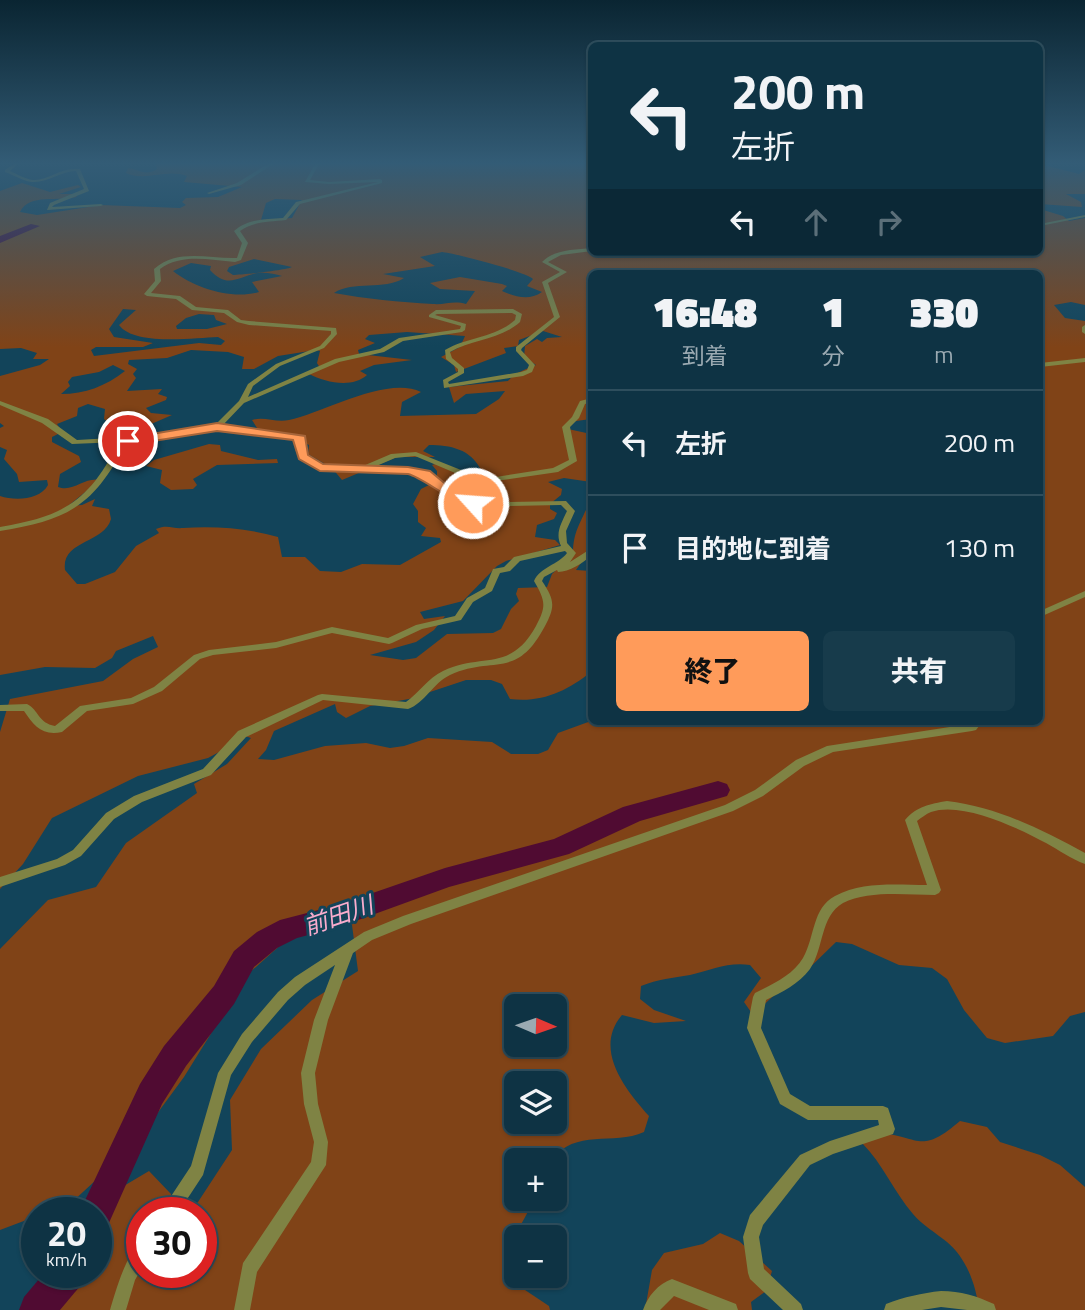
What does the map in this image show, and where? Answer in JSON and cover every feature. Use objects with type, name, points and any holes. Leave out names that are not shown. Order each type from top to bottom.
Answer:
[{"type":"street","points":[[217,427],[242,402],[250,385],[278,365],[322,348],[334,334],[334,329],[249,324],[239,321],[226,311],[194,309],[178,297],[147,295],[158,281],[157,269],[167,261],[239,258],[245,243],[238,235],[241,227],[247,225]]},
{"type":"street","points":[[242,402],[337,360],[382,351],[401,339],[462,330],[464,325],[431,316],[436,312],[513,311],[519,314],[518,321],[507,331],[457,345],[447,351],[449,359],[461,368],[461,373],[445,381],[446,387],[530,371],[532,365],[518,350],[519,347],[557,317],[545,282],[564,272],[545,262],[546,259],[554,254],[588,250]]},
{"type":"street","points":[[1043,365],[1085,360]]},
{"type":"street","points":[[359,470],[394,456],[416,454],[485,479],[555,470],[573,461],[566,427],[575,418],[582,402],[588,401]]},
{"type":"street","points":[[0,403],[45,421],[75,442],[123,441],[217,427],[300,438],[299,449],[311,463],[335,470],[408,470],[426,474],[444,489],[490,508],[509,504],[563,503],[571,511],[562,531],[565,548]]},
{"type":"street","points":[[0,529],[45,520],[78,506],[99,485],[123,441]]},
{"type":"street","points":[[0,708],[27,707],[38,723],[51,730],[58,729],[84,708],[133,701],[158,689],[197,657],[212,652],[276,645],[332,630],[389,641],[419,627],[458,618],[470,600],[489,589],[496,571],[507,569],[517,559],[565,548],[570,550],[571,555],[540,576],[538,582]]},
{"type":"street","points":[[538,582],[588,554]]},
{"type":"street","points":[[0,882],[61,862],[77,853],[119,810],[138,799],[199,776],[242,734],[322,697],[408,706],[444,674],[513,658],[536,635],[550,606],[550,600],[538,582]]},
{"type":"street","points":[[1043,613],[1085,594]]},
{"type":"street","points":[[179,1197],[198,1171],[225,1073],[247,1038],[284,996],[348,948],[407,920],[729,808],[759,793],[800,763],[831,749],[974,725]]},
{"type":"street","points":[[795,1310],[756,1273],[751,1237],[756,1221],[805,1160],[830,1148],[888,1129],[883,1113],[808,1113],[785,1099],[754,1028],[760,998],[791,981],[810,958],[821,915],[832,902],[865,891],[935,890],[911,820],[918,812],[932,806],[968,807],[982,811],[1056,842],[1085,859]]},
{"type":"street","points":[[242,1310],[249,1269],[318,1165],[321,1142],[310,1104],[308,1073],[321,1020],[348,948]]},
{"type":"street","points":[[118,1310],[126,1284]]},
{"type":"street","points":[[651,1310],[673,1287],[730,1310]]},
{"type":"street","points":[[892,1310],[943,1297],[971,1300],[988,1310]]},
{"type":"shaded area","points":[[0,225],[588,225],[588,256],[1043,256],[1043,225],[1085,225],[1085,305],[1071,302],[1054,305],[1065,318],[1085,321],[1085,1012],[1070,1016],[1053,1036],[1005,1043],[987,1038],[964,1010],[947,979],[932,968],[899,965],[852,944],[836,942],[798,979],[785,985],[753,1015],[744,1002],[761,978],[750,965],[727,966],[653,982],[641,986],[640,999],[654,1010],[686,1021],[654,1023],[622,1015],[614,1028],[611,1041],[611,1055],[622,1081],[649,1116],[644,1132],[620,1138],[583,1141],[565,1148],[504,1148],[504,1211],[528,1211],[521,1225],[504,1225],[504,1288],[522,1288],[549,1306],[550,1310],[28,1310],[25,1297],[33,1288],[112,1288],[111,1197],[117,1190],[149,1171],[171,1197],[126,1197],[126,1288],[217,1288],[217,1197],[201,1197],[232,1150],[230,1100],[261,1049],[312,1000],[358,971],[352,925],[324,922],[295,932],[248,974],[184,1077],[134,1145],[78,1197],[21,1197],[21,1222],[0,1230],[0,949],[48,900],[96,887],[126,843],[197,793],[194,784],[227,764],[251,738],[239,734],[221,751],[208,758],[138,776],[52,818],[23,864],[0,889],[0,732],[10,699],[103,681],[133,659],[158,647],[153,636],[116,651],[112,658],[95,668],[45,667],[0,675],[0,496],[27,498],[39,494],[48,485],[47,480],[19,482],[17,474],[4,459],[7,450],[0,447],[0,428],[4,426],[0,423],[0,376],[40,365],[49,359],[33,359],[37,353],[21,348],[0,349]],"holes":[[[442,252],[490,263],[528,276],[533,279],[527,286],[542,292],[527,297],[517,296],[502,291],[507,286],[502,284],[460,277],[430,283],[440,289],[475,291],[466,304],[370,299],[334,293],[350,287],[387,284],[404,278],[383,274],[435,266],[420,257]],[[254,259],[292,267],[238,275],[227,271],[229,267]],[[191,263],[211,266],[210,270],[216,276],[228,281],[258,273],[282,276],[252,282],[259,292],[225,293],[192,283],[173,271]],[[123,309],[136,310],[119,325],[137,336],[165,339],[218,337],[225,341],[221,345],[199,343],[94,356],[91,350],[96,347],[143,347],[153,343],[114,337],[109,329]],[[199,314],[214,315],[216,320],[227,324],[207,329],[177,329],[176,326],[186,318]],[[543,331],[562,337],[547,338],[542,342],[537,339],[525,346],[524,357],[536,365],[508,381],[449,387],[454,403],[466,394],[505,391],[499,399],[476,414],[400,416],[402,402],[421,392],[407,388],[391,388],[355,397],[289,420],[252,420],[259,431],[293,436],[309,445],[308,454],[332,468],[342,480],[397,457],[435,457],[423,451],[429,445],[452,447],[472,457],[481,470],[477,480],[438,463],[432,465],[437,471],[437,481],[421,489],[413,504],[418,511],[418,522],[426,528],[421,536],[440,538],[441,542],[400,565],[362,564],[341,572],[320,571],[305,557],[282,557],[278,537],[231,528],[167,527],[156,529],[159,533],[136,546],[115,572],[85,584],[77,584],[65,570],[70,553],[100,533],[111,519],[109,509],[92,506],[95,499],[82,505],[68,506],[100,480],[69,488],[58,487],[60,474],[81,462],[79,456],[52,442],[52,437],[62,432],[57,424],[77,416],[78,408],[88,404],[105,409],[104,419],[109,423],[108,429],[114,429],[116,423],[113,421],[124,414],[135,415],[142,428],[172,415],[151,413],[146,408],[166,400],[167,397],[158,394],[162,389],[127,391],[136,378],[133,374],[137,369],[128,364],[129,360],[167,358],[191,350],[228,352],[244,357],[242,369],[254,369],[278,356],[316,350],[320,351],[317,363],[320,368],[309,374],[331,382],[347,383],[361,379],[367,375],[360,371],[374,365],[412,360],[359,354],[358,350],[375,343],[365,339],[369,335],[407,332],[465,336],[460,347],[441,357],[454,365],[456,372],[506,353],[504,348],[518,346],[519,340]],[[113,365],[125,371],[95,388],[61,394],[70,386],[68,382],[72,377],[99,372]]]},
{"type":"shaded area","points":[[209,444],[220,445],[221,451],[258,460],[277,459],[278,463],[217,465],[193,479],[197,485],[193,489],[171,490],[160,483],[162,470],[146,466],[154,460]]},
{"type":"shaded area","points":[[960,1121],[987,1127],[1000,1142],[1040,1155],[1060,1165],[1085,1187],[1085,1310],[979,1310],[973,1282],[960,1256],[913,1214],[862,1143],[875,1132],[927,1141],[946,1132]]},
{"type":"shaded area","points":[[720,1233],[739,1241],[772,1271],[766,1291],[751,1302],[752,1310],[645,1310],[652,1270],[664,1253],[703,1244]]},
{"type":"waterway","points":[[0,240],[35,226]]},
{"type":"waterway","name":"前田川","points":[[103,1197],[151,1094],[175,1056],[224,995],[244,959],[267,940],[290,928],[339,916],[445,878],[560,847],[632,814],[718,790]]},
{"type":"waterway","name":"前田川","points":[[37,1310],[55,1288]]},
{"type":"route","points":[[128,441],[217,427],[253,434],[293,436],[300,438],[299,449],[303,457],[320,467],[335,470],[408,470],[426,474],[444,489],[473,503]]}]
